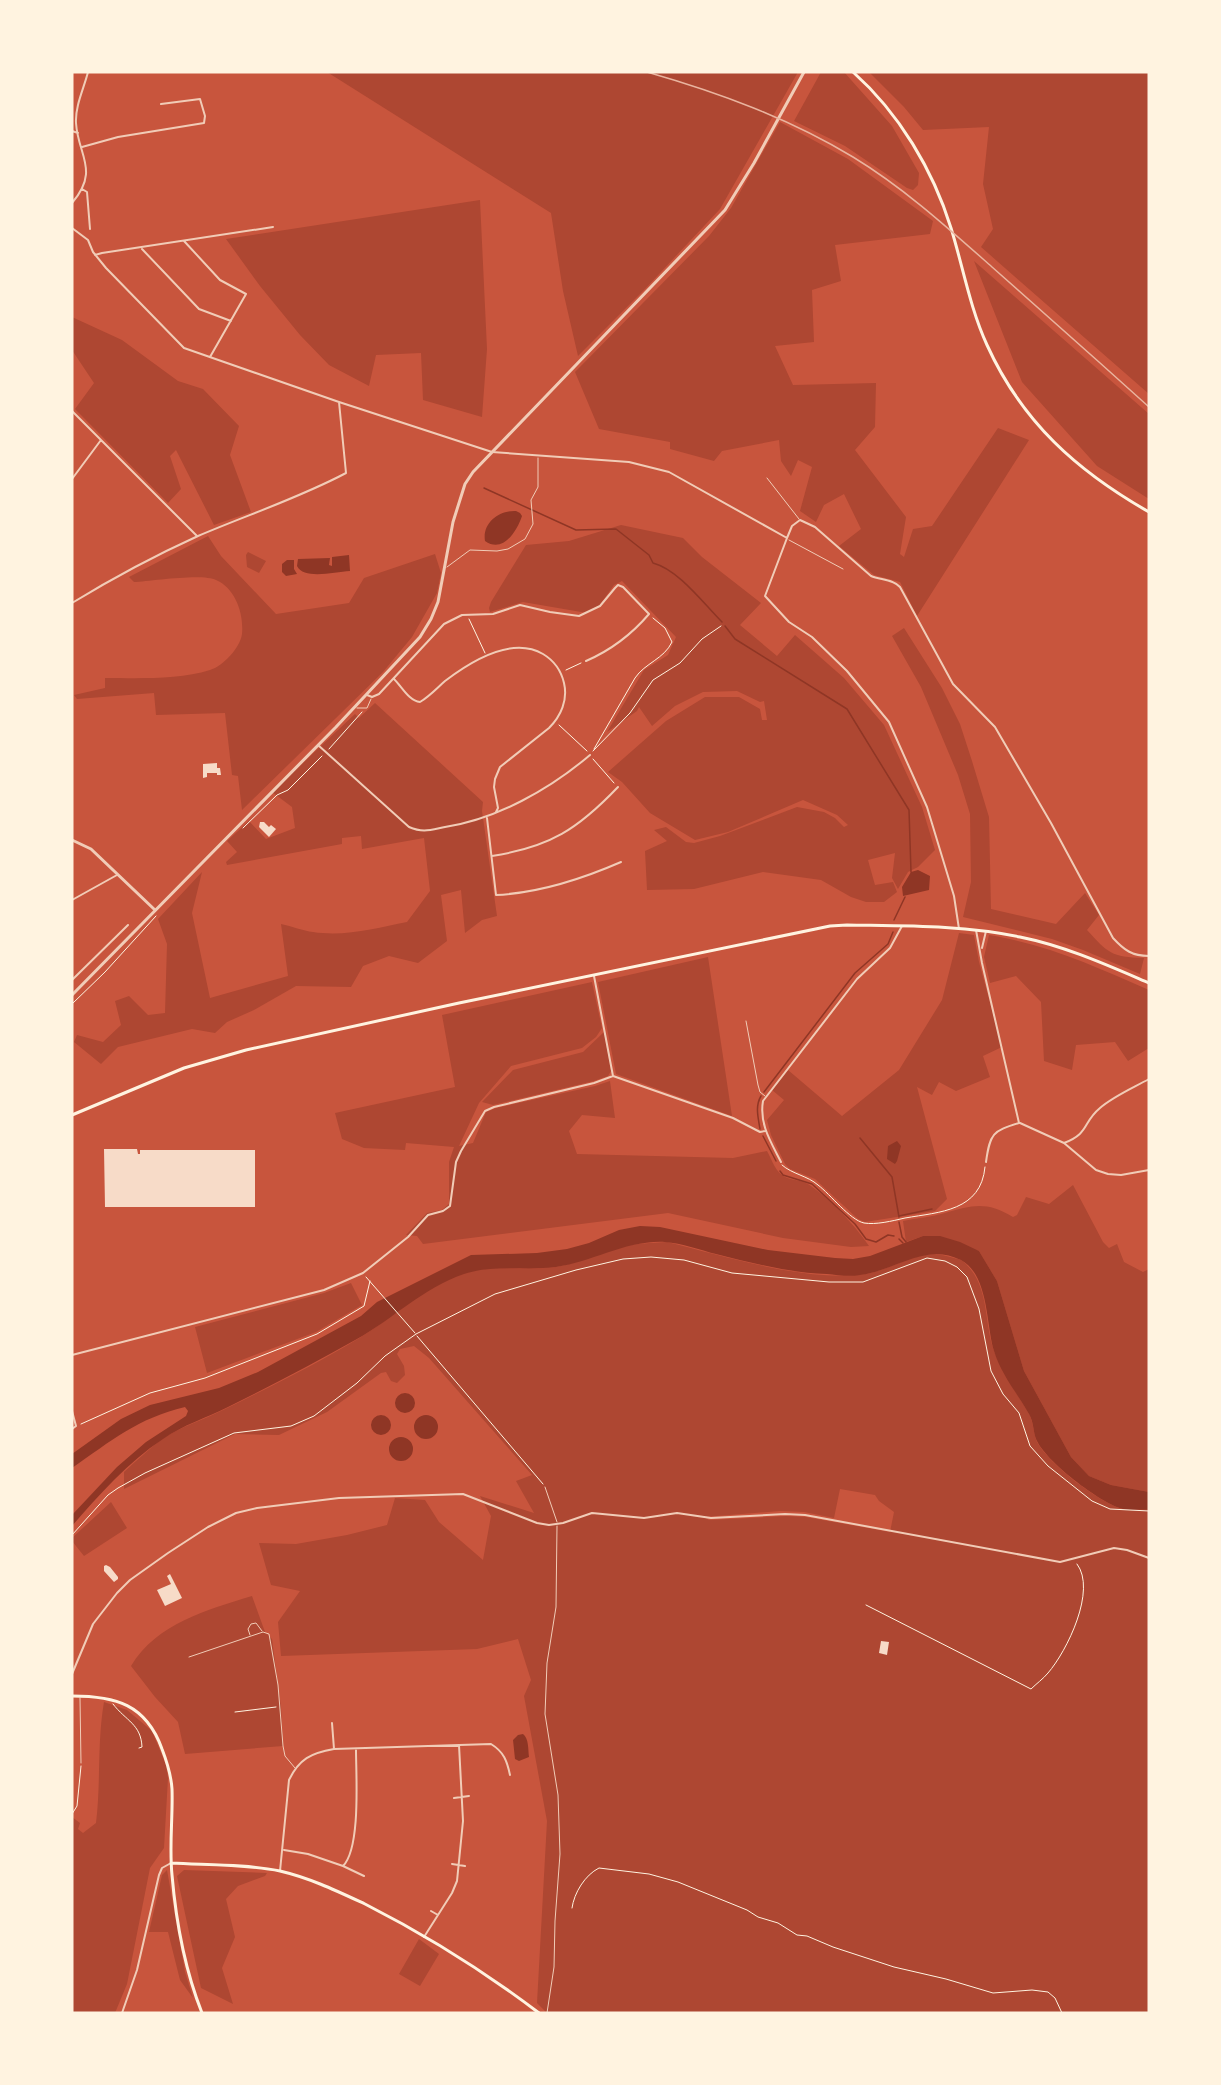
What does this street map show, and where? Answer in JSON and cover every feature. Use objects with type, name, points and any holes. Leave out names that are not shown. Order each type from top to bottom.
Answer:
[{"type":"main road","points":[[853,72],[867,84],[907,136],[930,175],[943,206],[976,317],[987,345],[1005,379],[1055,443],[1085,471],[1149,512]]},
{"type":"main road","points":[[72,1115],[202,1061],[459,1003],[830,926],[958,928],[1020,937],[1063,948],[1149,983]]},
{"type":"main road","points":[[72,1695],[99,1696],[130,1707],[145,1718],[155,1730],[170,1771],[172,1788],[171,1863],[178,1923],[188,1970],[201,2012]]},
{"type":"main road","points":[[171,1863],[262,1868],[280,1871],[327,1886],[390,1917],[424,1937],[485,1975],[539,2013]]},
{"type":"street","points":[[72,203],[82,189],[86,172],[78,133],[77,114],[88,72]]},
{"type":"street","points":[[72,995],[369,696],[420,637],[438,602],[459,499],[473,472],[710,227],[739,189],[804,72]]},
{"type":"street","points":[[82,147],[96,142],[204,123],[205,116],[200,99],[161,104]]},
{"type":"street","points":[[72,131],[78,133]]},
{"type":"street","points":[[82,189],[87,192],[90,229]]},
{"type":"street","points":[[95,255],[273,227]]},
{"type":"street","points":[[72,228],[88,240],[95,255],[184,348],[492,452],[629,462],[657,468],[669,472],[787,538]]},
{"type":"street","points":[[184,241],[220,280],[246,294],[210,357]]},
{"type":"street","points":[[141,248],[200,309],[231,321]]},
{"type":"street","points":[[72,603],[132,567],[346,473],[339,402]]},
{"type":"street","points":[[72,411],[197,537]]},
{"type":"street","points":[[72,479],[101,440]]},
{"type":"street","points":[[958,928],[954,896],[927,807],[889,722],[848,671],[812,637],[789,621],[765,596],[792,526],[800,520],[815,527],[871,576],[896,582],[900,586],[952,684],[994,727],[1051,823],[1113,938],[1131,954],[1149,956]]},
{"type":"street","points":[[369,696],[376,696],[444,624],[453,619],[467,614],[493,614],[520,605],[579,616],[600,606],[618,585],[623,587],[649,614],[624,638],[601,655],[586,661]]},
{"type":"street","points":[[394,679],[411,698],[420,702],[462,669],[486,657],[513,648],[540,652],[550,658],[561,672],[565,694],[560,714],[549,728],[500,767],[495,779],[498,808],[496,812]]},
{"type":"street","points":[[318,745],[402,821],[422,832],[487,818],[546,786],[590,755]]},
{"type":"street","points":[[492,856],[522,851],[562,836],[618,787]]},
{"type":"street","points":[[487,818],[496,895],[552,886],[621,862]]},
{"type":"street","points":[[72,840],[91,849],[156,911]]},
{"type":"street","points":[[72,900],[118,874]]},
{"type":"street","points":[[72,980],[128,925]]},
{"type":"street","points":[[780,1162],[765,1131],[762,1112],[766,1097],[856,979],[890,948],[902,926]]},
{"type":"street","points":[[976,930],[1019,1123]]},
{"type":"street","points":[[981,951],[986,932]]},
{"type":"street","points":[[594,975],[614,1076]]},
{"type":"street","points":[[72,1355],[324,1290],[363,1273],[408,1237],[428,1215],[443,1211],[450,1206],[456,1162],[484,1111],[614,1076],[733,1118],[760,1132],[765,1131]]},
{"type":"street","points":[[1064,1143],[1080,1136],[1092,1115],[1105,1104],[1149,1079]]},
{"type":"street","points":[[986,1162],[993,1135],[998,1130],[1019,1123],[1064,1143],[1096,1170],[1120,1175],[1149,1170]]},
{"type":"street","points":[[72,1411],[76,1426],[72,1429]]},
{"type":"street","points":[[72,1674],[93,1624],[117,1593],[130,1580],[168,1553],[208,1527],[236,1513],[257,1508],[339,1498],[463,1494],[549,1526],[592,1513],[644,1518],[677,1514],[711,1518],[806,1515],[1060,1562],[1114,1548],[1149,1558]]},
{"type":"street","points":[[333,1723],[334,1749]]},
{"type":"street","points":[[424,1937],[456,1886],[463,1821],[459,1744]]},
{"type":"street","points":[[280,1871],[290,1780],[295,1768],[305,1757],[334,1749],[491,1744],[501,1750],[507,1761],[510,1775]]},
{"type":"street","points":[[343,1866],[347,1862],[354,1833],[356,1750]]},
{"type":"street","points":[[454,1798],[469,1796]]},
{"type":"street","points":[[283,1850],[308,1854],[364,1876]]},
{"type":"street","points":[[122,2013],[138,1970],[159,1875],[162,1868],[171,1863]]},
{"type":"street","points":[[452,1864],[465,1866]]},
{"type":"street","points":[[431,1911],[438,1915]]},
{"type":"lane","points":[[445,568],[470,550],[497,551],[508,549],[525,540],[533,524],[531,500],[538,487],[538,455]]},
{"type":"lane","points":[[767,478],[800,520]]},
{"type":"lane","points":[[787,538],[843,569]]},
{"type":"lane","points":[[356,707],[366,709],[370,703],[369,696]]},
{"type":"lane","points":[[747,1021],[758,1085],[760,1092],[766,1097]]},
{"type":"lane","points":[[545,1487],[557,1524],[556,1607],[547,1663],[545,1714],[558,1796],[560,1854],[554,1967],[547,2013]]},
{"type":"lane","points":[[251,1636],[248,1629],[251,1624],[256,1623],[263,1632]]},
{"type":"lane","points":[[189,1657],[263,1632],[270,1634],[281,1707],[285,1756],[295,1768]]},
{"type":"lane","points":[[80,1696],[81,1763]]},
{"type":"path","points":[[467,614],[486,657]]},
{"type":"path","points":[[590,755],[642,668],[660,658],[670,648],[672,642],[670,635],[649,614]]},
{"type":"path","points":[[593,751],[630,713],[653,680],[680,663],[702,639],[721,626]]},
{"type":"path","points":[[561,672],[586,661]]},
{"type":"path","points":[[243,827],[277,795],[288,790],[366,709]]},
{"type":"path","points":[[72,1004],[105,972],[156,911]]},
{"type":"path","points":[[780,1162],[787,1169],[814,1182],[857,1220],[872,1223],[945,1211],[963,1203],[980,1188],[986,1162]]},
{"type":"path","points":[[72,1535],[108,1495],[145,1473],[234,1433],[291,1426],[314,1416],[357,1383],[385,1356],[415,1333],[495,1294],[576,1270],[623,1259],[651,1257],[684,1260],[732,1274],[840,1282],[863,1282],[927,1258],[945,1261],[957,1267],[967,1276],[979,1309],[991,1371],[1003,1394],[1019,1413],[1030,1446],[1048,1466],[1092,1501],[1110,1509],[1149,1511]]},
{"type":"path","points":[[363,1273],[545,1487]]},
{"type":"path","points":[[76,1426],[150,1393],[205,1378],[317,1334],[364,1306],[370,1281]]},
{"type":"path","points":[[866,1605],[1031,1689],[1048,1672],[1063,1649],[1080,1612],[1084,1596],[1080,1568],[1074,1560]]},
{"type":"path","points":[[112,1702],[132,1722],[140,1734],[143,1741],[142,1747],[139,1748]]},
{"type":"path","points":[[235,1712],[281,1707]]},
{"type":"path","points":[[72,1814],[76,1806],[81,1763]]},
{"type":"path","points":[[572,1908],[581,1886],[592,1872],[599,1868],[656,1875],[778,1923],[797,1935],[807,1936],[894,1967],[993,1993],[1032,1990],[1048,1992],[1056,1998],[1062,2013]]},
{"type":"shaded area","points":[[327,72],[798,72],[720,209],[578,356],[563,291],[551,213]]},
{"type":"shaded area","points":[[821,72],[844,72],[892,126],[919,173],[918,185],[913,190],[845,146],[794,121]]},
{"type":"shaded area","points":[[869,72],[1149,72],[1149,394],[981,247],[993,229],[983,184],[989,127],[923,130]]},
{"type":"shaded area","points":[[780,122],[848,159],[933,221],[930,234],[835,245],[841,281],[812,290],[814,342],[775,346],[793,385],[876,383],[875,427],[855,450],[906,517],[900,554],[904,557],[913,529],[932,526],[998,428],[1029,440],[917,616],[900,582],[874,575],[839,546],[861,529],[844,494],[824,505],[816,522],[800,511],[812,467],[798,460],[791,476],[781,461],[779,440],[722,451],[714,461],[670,449],[670,442],[599,429],[575,372],[709,236],[731,208]]},
{"type":"shaded area","points":[[480,200],[487,349],[482,417],[423,400],[421,353],[376,355],[369,386],[329,365],[300,335],[226,239]]},
{"type":"shaded area","points":[[974,261],[1149,414],[1149,499],[1097,466],[1022,382]]},
{"type":"shaded area","points":[[72,317],[122,340],[178,381],[203,389],[239,426],[230,455],[251,512],[214,525],[176,450],[170,456],[181,489],[168,503],[75,409],[94,383],[72,350]]},
{"type":"shaded area","points":[[516,511],[522,516],[517,528],[508,539],[498,545],[485,541],[486,529],[493,519],[498,515]]},
{"type":"shaded area","points":[[621,525],[683,538],[702,557],[761,603],[740,625],[777,656],[795,635],[844,678],[884,725],[922,807],[935,850],[918,867],[908,872],[898,889],[892,878],[895,853],[868,860],[875,885],[893,882],[897,892],[884,902],[866,902],[851,897],[821,880],[763,872],[694,889],[647,890],[645,851],[667,841],[654,830],[666,827],[686,842],[694,843],[720,836],[797,807],[824,812],[844,827],[848,825],[837,815],[803,800],[728,832],[695,840],[650,813],[622,782],[608,772],[666,721],[705,697],[739,697],[760,709],[762,720],[767,720],[764,701],[760,702],[737,691],[703,692],[675,706],[652,726],[639,707],[637,711],[607,732],[644,670],[668,655],[676,637],[622,581],[614,585],[599,606],[587,613],[523,602],[490,612],[491,602],[526,545],[569,541]]},
{"type":"shaded area","points":[[208,536],[221,556],[276,614],[349,603],[364,578],[435,554],[441,573],[437,593],[412,637],[383,672],[242,810],[238,776],[232,775],[225,713],[156,715],[154,693],[77,699],[74,695],[105,688],[105,678],[158,678],[198,673],[215,668],[230,656],[241,639],[242,626],[237,602],[223,584],[200,577],[134,582],[129,577]]},
{"type":"shaded area","points":[[248,552],[266,561],[259,573],[247,567]]},
{"type":"shaded area","points":[[349,555],[350,571],[313,574],[306,573],[297,566],[298,559],[330,558],[329,565],[332,566],[332,557]]},
{"type":"shaded area","points":[[287,560],[294,560],[294,569],[297,574],[286,576],[282,572],[282,564]]},
{"type":"shaded area","points":[[904,628],[942,688],[960,724],[972,761],[989,817],[991,909],[1056,924],[1085,893],[1099,915],[1087,930],[1106,949],[1117,955],[1144,958],[1140,974],[1052,939],[963,917],[971,882],[970,814],[958,775],[921,687],[892,636]]},
{"type":"shaded area","points":[[375,703],[483,802],[482,811],[497,916],[482,920],[465,933],[461,890],[441,895],[447,941],[418,963],[389,956],[363,966],[351,987],[296,986],[254,1010],[227,1022],[215,1033],[192,1029],[118,1047],[101,1064],[74,1042],[77,1035],[103,1042],[121,1025],[115,1001],[129,996],[148,1015],[165,1013],[167,944],[158,919],[202,872],[192,913],[210,998],[288,976],[281,924],[309,931],[337,933],[407,922],[430,891],[424,838],[362,849],[361,836],[342,838],[342,844],[227,865],[226,862],[237,852],[227,841],[249,821],[266,839],[295,828],[292,807],[272,792],[355,714],[359,718]]},
{"type":"shaded area","points":[[918,870],[930,876],[929,890],[903,896],[902,887],[911,872]]},
{"type":"shaded area","points":[[959,933],[974,935],[1002,1047],[983,1056],[990,1077],[956,1091],[939,1082],[932,1095],[917,1087],[947,1199],[935,1211],[865,1222],[858,1219],[815,1179],[790,1169],[785,1164],[771,1135],[767,1120],[784,1100],[772,1090],[788,1070],[842,1116],[899,1070],[942,1000]]},
{"type":"shaded area","points":[[989,935],[1051,950],[1149,990],[1149,1048],[1128,1061],[1115,1042],[1076,1045],[1072,1070],[1044,1061],[1041,1002],[1016,976],[990,983],[984,957]]},
{"type":"shaded area","points":[[708,957],[732,1116],[616,1074],[598,982]]},
{"type":"shaded area","points":[[592,982],[602,1028],[596,1037],[582,1048],[511,1066],[479,1103],[459,1146],[473,1143],[486,1112],[610,1081],[615,1118],[582,1115],[569,1131],[577,1154],[733,1158],[767,1151],[779,1173],[808,1184],[843,1214],[869,1246],[851,1247],[783,1238],[668,1213],[423,1244],[417,1236],[406,1235],[427,1213],[442,1210],[449,1204],[449,1162],[454,1147],[406,1143],[405,1150],[364,1148],[342,1139],[335,1113],[455,1087],[442,1015]]},
{"type":"shaded area","points":[[604,1032],[611,1071],[608,1076],[493,1105],[482,1102],[513,1070],[583,1052]]},
{"type":"shaded area","points":[[897,1141],[901,1146],[895,1164],[887,1159],[888,1146]]},
{"type":"shaded area","points":[[1073,1185],[1103,1242],[1109,1248],[1117,1244],[1124,1262],[1143,1272],[1149,1269],[1149,1492],[1111,1485],[1089,1476],[1071,1457],[1024,1371],[997,1281],[979,1251],[923,1236],[906,1242],[903,1221],[979,1206],[995,1208],[1013,1217],[1017,1215],[1026,1197],[1049,1204]]},
{"type":"shaded area","points":[[640,1226],[660,1227],[768,1250],[835,1258],[853,1259],[870,1256],[923,1236],[940,1236],[979,1251],[997,1281],[1024,1371],[1071,1457],[1089,1476],[1111,1485],[1149,1492],[1149,1510],[1123,1509],[1101,1499],[1061,1469],[1041,1448],[1029,1414],[1005,1376],[994,1351],[985,1301],[977,1277],[961,1260],[948,1255],[935,1254],[910,1259],[873,1272],[843,1276],[799,1272],[684,1245],[651,1242],[556,1267],[487,1269],[449,1280],[422,1295],[357,1339],[276,1383],[163,1439],[126,1468],[72,1526],[72,1515],[117,1467],[146,1442],[186,1416],[188,1411],[185,1407],[153,1417],[112,1440],[72,1468],[72,1454],[121,1419],[150,1405],[219,1388],[258,1372],[361,1316],[377,1302],[471,1255],[537,1253],[567,1249],[589,1243],[619,1230]]},
{"type":"shaded area","points":[[667,1242],[786,1270],[835,1276],[871,1273],[905,1260],[928,1255],[940,1255],[962,1261],[979,1283],[993,1348],[1004,1372],[1030,1416],[1037,1442],[1043,1451],[1075,1481],[1112,1505],[1128,1510],[1149,1510],[1149,2013],[547,2013],[537,2003],[547,1821],[524,1696],[531,1680],[518,1639],[477,1649],[281,1656],[278,1622],[300,1591],[271,1585],[259,1543],[296,1544],[387,1525],[395,1498],[425,1500],[439,1522],[483,1560],[491,1516],[480,1496],[534,1513],[516,1481],[532,1475],[429,1358],[414,1346],[400,1349],[397,1354],[404,1366],[405,1375],[397,1383],[391,1381],[386,1372],[381,1373],[327,1412],[279,1435],[235,1434],[124,1489],[124,1472],[162,1439],[327,1357],[374,1329],[424,1293],[451,1278],[476,1270],[556,1267],[621,1247]],"holes":[[[840,1489],[875,1495],[879,1501],[894,1512],[890,1532],[806,1517],[709,1520],[704,1517],[780,1511],[804,1512],[834,1518]]]},
{"type":"shaded area","points":[[351,1283],[362,1305],[316,1332],[207,1373],[195,1327],[324,1293]]},
{"type":"shaded area","points":[[401,1393],[409,1393],[415,1399],[415,1407],[409,1413],[401,1413],[395,1407],[395,1399]]},
{"type":"shaded area","points":[[377,1415],[385,1415],[391,1421],[391,1429],[385,1435],[377,1435],[371,1429],[371,1421]]},
{"type":"shaded area","points":[[421,1415],[431,1415],[438,1422],[438,1432],[431,1439],[421,1439],[414,1432],[414,1422]]},
{"type":"shaded area","points":[[401,1437],[406,1438],[412,1444],[412,1454],[406,1460],[401,1461],[396,1460],[390,1454],[389,1449],[390,1444],[396,1438]]},
{"type":"shaded area","points":[[111,1502],[127,1528],[84,1556],[72,1538]]},
{"type":"shaded area","points":[[252,1596],[265,1632],[272,1639],[281,1707],[283,1746],[185,1754],[178,1722],[131,1666],[155,1639],[184,1620]]},
{"type":"shaded area","points":[[104,1702],[127,1710],[152,1731],[166,1765],[168,1778],[164,1848],[150,1868],[127,1984],[115,2013],[72,2013],[72,1817],[80,1823],[78,1829],[83,1833],[96,1823],[100,1732]]},
{"type":"shaded area","points":[[523,1734],[527,1741],[529,1757],[519,1761],[515,1759],[513,1740]]},
{"type":"shaded area","points":[[167,1870],[185,1972],[193,1998],[180,1980],[168,1932],[149,1932],[162,1875]]},
{"type":"shaded area","points":[[184,1870],[267,1873],[265,1876],[238,1886],[226,1899],[235,1937],[222,1968],[233,2004],[201,1988],[177,1876]]},
{"type":"shaded area","points":[[419,1939],[439,1954],[420,1986],[399,1974]]},
{"type":"building","points":[[217,763],[221,775],[207,773],[207,777],[203,778],[203,764]]},
{"type":"building","points":[[260,822],[276,829],[269,837],[259,827]]},
{"type":"building","points":[[104,1149],[137,1149],[138,1154],[140,1150],[255,1150],[255,1207],[105,1207]]},
{"type":"building","points":[[106,1565],[118,1577],[114,1582],[104,1571]]},
{"type":"building","points":[[170,1574],[182,1598],[165,1606],[157,1590],[171,1584],[167,1576]]},
{"type":"building","points":[[881,1641],[889,1642],[887,1655],[879,1653]]},
{"type":"waterway","points":[[484,488],[576,530],[616,529],[649,555],[653,563],[672,572],[722,622]]},
{"type":"waterway","points":[[725,626],[735,639],[847,709],[909,810],[911,872]]},
{"type":"waterway","points":[[894,920],[905,897]]},
{"type":"waterway","points":[[764,1092],[855,973],[888,944],[893,932]]},
{"type":"waterway","points":[[760,1129],[758,1108],[761,1096]]},
{"type":"waterway","points":[[763,1136],[776,1161]]},
{"type":"waterway","points":[[860,1138],[892,1177],[899,1217]]},
{"type":"waterway","points":[[780,1171],[783,1175],[812,1184],[855,1224],[866,1239],[876,1242],[888,1235],[894,1236]]},
{"type":"waterway","points":[[899,1216],[932,1209]]},
{"type":"waterway","points":[[899,1222],[902,1237],[906,1242]]},
{"type":"waterway","points":[[899,1239],[903,1243]]},
{"type":"railway","points":[[647,72],[727,98],[779,119],[804,130],[872,169],[942,223],[1149,407]]}]
